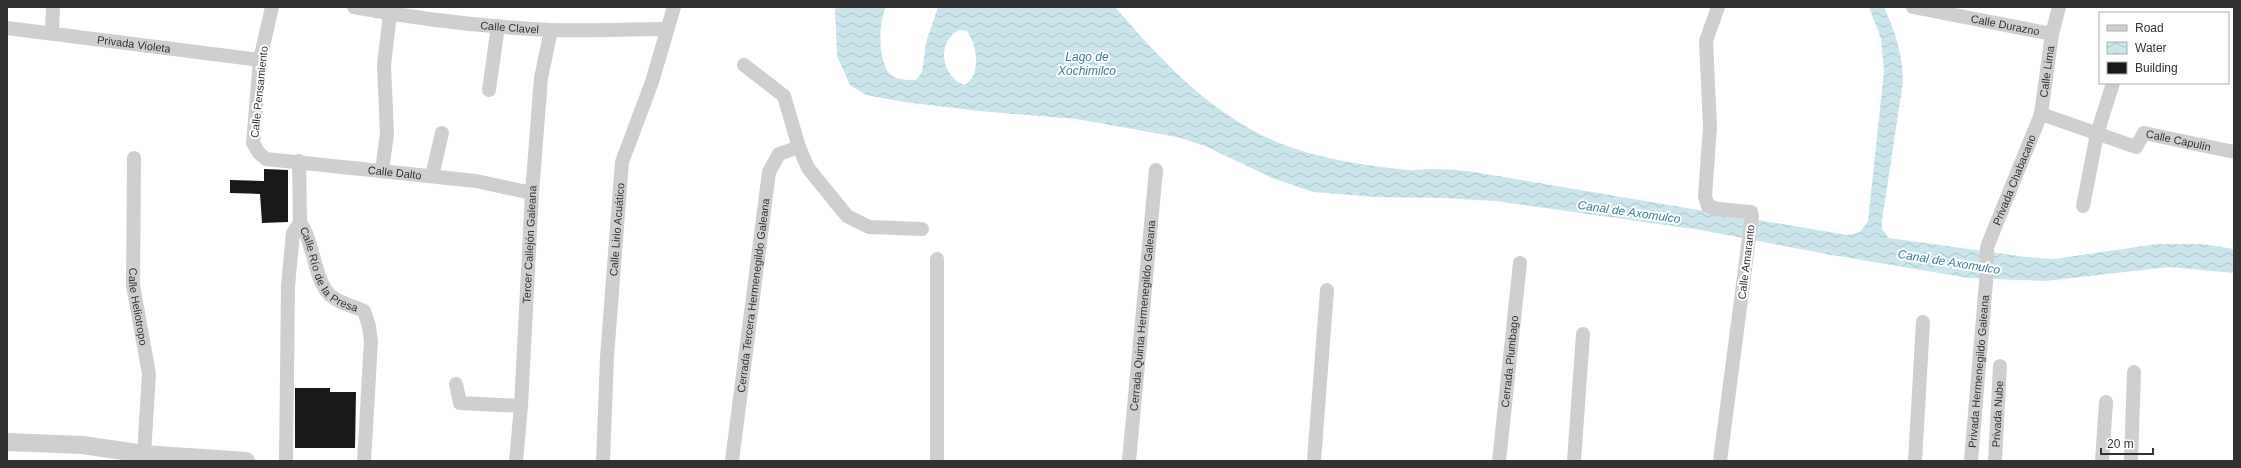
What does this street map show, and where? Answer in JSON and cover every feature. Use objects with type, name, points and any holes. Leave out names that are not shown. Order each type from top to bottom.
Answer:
[{"type":"street","points":[[52,32],[53,7]]},
{"type":"street","name":"Calle Pensamiento","points":[[258,153],[253,143],[260,60],[272,7]]},
{"type":"street","name":"Calle Clavel","points":[[354,7],[390,14],[498,26],[552,30],[666,29]]},
{"type":"street","name":"Calle Lirio Acuático","points":[[602,461],[607,356],[622,162],[652,82],[666,29],[674,7]]},
{"type":"street","name":"Calle Amaranto","points":[[1718,7],[1706,41],[1710,127],[1705,196],[1708,206],[1718,209],[1750,212],[1752,217],[1720,461]]},
{"type":"street","name":"Calle Durazno","points":[[1913,7],[2052,34]]},
{"type":"street","name":"Calle Lima","points":[[2041,114],[2052,34],[2059,7]]},
{"type":"street","points":[[382,170],[387,134],[384,65],[390,14]]},
{"type":"street","points":[[489,90],[498,26]]},
{"type":"street","name":"Privada Violeta","points":[[7,28],[52,32],[260,60]]},
{"type":"street","name":"Tercer Callejón Galeana","points":[[516,461],[522,406],[532,193],[541,78],[552,30]]},
{"type":"street","points":[[744,65],[784,96],[799,147],[808,168],[847,216],[869,227],[922,228]]},
{"type":"street","points":[[2083,206],[2097,134],[2113,84]]},
{"type":"street","name":"Calle Capulín","points":[[2041,114],[2136,147],[2144,133],[2234,152]]},
{"type":"street","name":"Privada Chabacano","points":[[1987,247],[2041,114]]},
{"type":"street","points":[[432,176],[442,133]]},
{"type":"street","name":"Cerrada Tercera Hermenegildo Galeana","points":[[732,461],[769,172],[779,154],[799,147]]},
{"type":"street","name":"Calle Dalto","points":[[258,153],[266,159],[299,161],[476,181],[532,193]]},
{"type":"street","name":"Calle Heliotropo","points":[[134,158],[133,285],[149,374],[144,454]]},
{"type":"street","points":[[299,161],[300,223]]},
{"type":"street","name":"Cerrada Quinta Hermenegildo Galeana","points":[[1129,461],[1156,170]]},
{"type":"street","name":"Calle Río de la Presa","points":[[286,461],[288,286],[293,233],[300,223],[307,233],[321,279],[330,295],[364,311],[369,326],[371,341],[364,461]]},
{"type":"street","name":"Privada Hermenegildo Galeana","points":[[1971,461],[1986,282],[1987,247]]},
{"type":"street","points":[[937,259],[937,461]]},
{"type":"street","name":"Cerrada Plumbago","points":[[1499,461],[1520,263]]},
{"type":"street","points":[[1314,461],[1327,290]]},
{"type":"street","points":[[1916,461],[1924,322]]},
{"type":"street","points":[[1574,461],[1584,334]]},
{"type":"street","name":"Privada Nube","points":[[1994,461],[2000,366]]},
{"type":"street","points":[[2131,461],[2134,372]]},
{"type":"street","points":[[456,384],[460,403],[522,406]]},
{"type":"street","points":[[2102,461],[2106,402]]},
{"type":"street","points":[[7,442],[83,445],[113,456],[144,454],[246,461]]},
{"type":"water","name":"Lago de Xochimilco","points":[[835,7],[886,7],[881,23],[881,44],[884,64],[888,72],[894,77],[916,80],[922,72],[926,42],[938,7],[1115,7],[1176,73],[1210,102],[1247,127],[1282,144],[1301,151],[1359,164],[1402,170],[1442,169],[1474,172],[1847,235],[1860,232],[1868,221],[1884,71],[1881,39],[1869,7],[1884,7],[1898,43],[1903,72],[1903,82],[1882,220],[1882,229],[1889,238],[2026,257],[2054,259],[2157,244],[2203,244],[2234,249],[2234,273],[2169,267],[2045,281],[1969,278],[1826,254],[1701,230],[1495,201],[1443,198],[1376,197],[1313,192],[1272,178],[1205,146],[1177,137],[1076,119],[979,111],[904,102],[866,95],[850,85],[837,56]],"holes":[[[959,30],[967,31],[973,44],[976,60],[973,75],[970,81],[964,85],[956,81],[950,74],[946,67],[944,50],[952,35]]]},
{"type":"building","points":[[264,169],[288,170],[288,222],[262,223],[260,194],[230,193],[230,180],[264,181]]},
{"type":"building","points":[[295,388],[330,388],[330,392],[356,392],[355,448],[295,448]]},
{"type":"water label","name":"Canal de Axomulco","points":[[1629,212]]},
{"type":"water label","name":"Canal de Axomulco","points":[[1949,262]]}]
